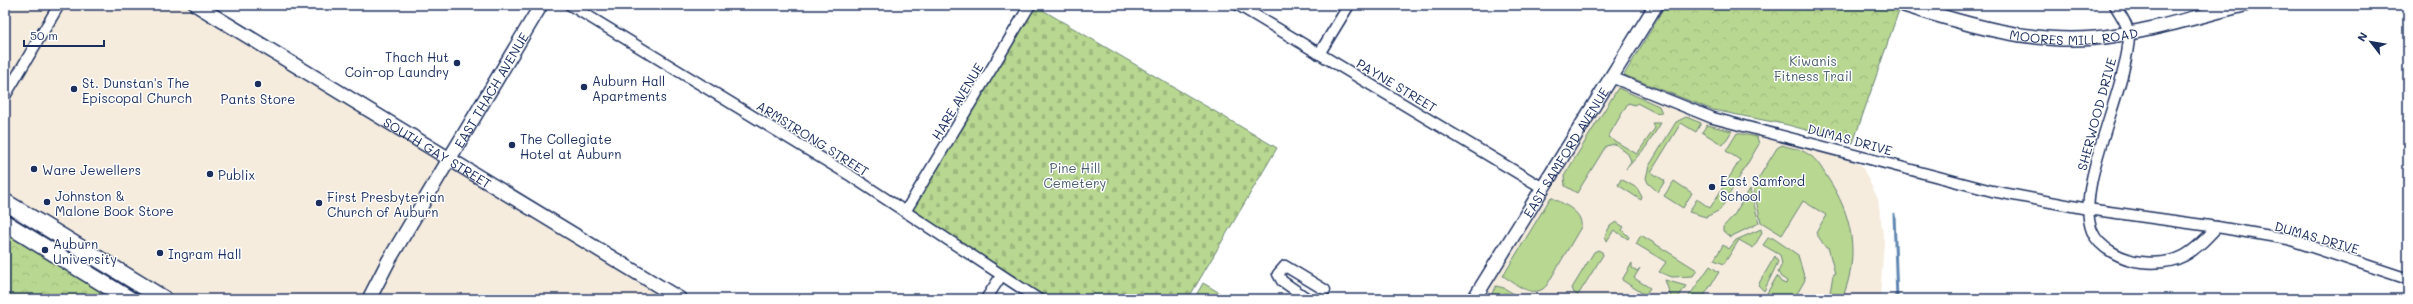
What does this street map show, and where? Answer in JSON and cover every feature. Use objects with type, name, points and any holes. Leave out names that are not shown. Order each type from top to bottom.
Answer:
[{"type":"main road","points":[[5,202],[164,299]]},
{"type":"main road","points":[[5,223],[129,299]]},
{"type":"street","points":[[5,96],[59,5]]},
{"type":"street","name":"SOUTH GAY STREET","points":[[196,5],[680,299]]},
{"type":"street","name":"EAST THACH AVENUE","points":[[369,299],[389,260],[541,5]]},
{"type":"street","name":"ARMSTRONG STREET","points":[[570,5],[905,212],[1038,299]]},
{"type":"street","name":"HARE AVENUE","points":[[905,212],[1030,5]]},
{"type":"street","name":"PAYNE STREET","points":[[1238,5],[1543,188]]},
{"type":"street","points":[[1319,54],[1349,5]]},
{"type":"street","name":"EAST SAMFORD AVENUE","points":[[1474,299],[1656,5]]},
{"type":"street","name":"MOORES MILL ROAD","points":[[1904,5],[1981,27],[2037,37],[2094,38],[2129,34],[2244,5]]},
{"type":"street","points":[[2115,5],[2129,34]]},
{"type":"street","name":"SHERWOOD DRIVE","points":[[2088,209],[2092,178],[2124,71],[2129,34]]},
{"type":"street","name":"DUMAS DRIVE","points":[[1611,77],[1713,118],[1992,191],[2088,209],[2217,226],[2288,239],[2408,279]]},
{"type":"street","points":[[2088,209],[2092,231],[2099,240],[2117,255],[2128,260],[2152,263],[2190,254],[2217,226]]},
{"type":"street","points":[[1308,299],[1282,281],[1278,274],[1285,266],[1325,290]]},
{"type":"street","points":[[986,299],[1001,276]]},
{"type":"shaded area","points":[[5,5],[196,5],[680,299],[5,299]]},
{"type":"shaded area","name":"East Samford School","points":[[1616,83],[1685,114],[1730,129],[1815,146],[1861,165],[1878,199],[1884,242],[1880,299],[1483,299]]},
{"type":"green space","name":"Pine Hill Cemetery","points":[[1034,5],[1277,148],[1188,299],[1038,299],[905,212]]},
{"type":"green space","name":"Kiwanis Fitness Trail","points":[[1666,5],[1883,5],[1899,10],[1853,143],[1788,125],[1713,110],[1624,75]]},
{"type":"green space","points":[[1618,88],[1659,106],[1662,113],[1654,112],[1637,103],[1635,105],[1628,103],[1608,137],[1637,154],[1655,128],[1652,123],[1661,123],[1646,147],[1626,169],[1631,161],[1628,154],[1615,144],[1606,146],[1577,193],[1565,186],[1564,176]]},
{"type":"green space","points":[[1686,117],[1701,123],[1696,132],[1681,123],[1651,172],[1665,181],[1658,192],[1648,183],[1646,178],[1649,166],[1676,122]]},
{"type":"green space","points":[[1707,125],[1732,131],[1723,145],[1702,132]]},
{"type":"green space","points":[[1737,133],[1757,137],[1759,144],[1720,210],[1706,217],[1689,212],[1697,199],[1710,208],[1740,160],[1726,151]]},
{"type":"green space","points":[[1782,145],[1802,151],[1814,159],[1836,191],[1843,206],[1851,236],[1852,252],[1848,283],[1842,299],[1833,299],[1834,296],[1830,293],[1833,275],[1835,274],[1828,247],[1826,248],[1816,233],[1826,215],[1803,201],[1782,235],[1761,222],[1753,187],[1777,148]]},
{"type":"green space","points":[[1621,179],[1637,188],[1642,197],[1641,200],[1618,185]]},
{"type":"green space","points":[[1674,181],[1692,193],[1683,208],[1664,196]]},
{"type":"green space","points":[[1750,189],[1759,223],[1730,237],[1723,231],[1723,227],[1734,215]]},
{"type":"green space","points":[[1551,197],[1576,212],[1581,221],[1581,227],[1547,285],[1542,289],[1531,291],[1519,286],[1503,276]]},
{"type":"green space","points":[[5,211],[132,287],[127,290],[5,216]]},
{"type":"green space","points":[[1616,222],[1624,227],[1622,230],[1629,237],[1628,239],[1614,230],[1607,241],[1605,236],[1610,226]]},
{"type":"green space","points":[[5,229],[121,299],[5,299]]},
{"type":"green space","points":[[1761,229],[1762,233],[1753,248],[1739,240],[1724,264],[1714,260],[1723,245],[1729,249],[1736,240]]},
{"type":"green space","points":[[1641,235],[1697,270],[1693,276],[1672,277],[1659,272],[1666,262],[1636,244]]},
{"type":"green space","points":[[1768,238],[1773,238],[1798,255],[1805,280],[1794,299],[1777,299],[1767,293],[1777,276],[1781,282],[1786,284],[1787,281],[1781,277],[1778,272],[1782,264],[1780,255],[1763,245]]},
{"type":"green space","points":[[1598,250],[1602,252],[1603,255],[1578,295],[1574,293],[1572,288],[1594,252]]},
{"type":"green space","points":[[1775,256],[1778,262],[1764,291],[1758,285]]},
{"type":"green space","points":[[1632,263],[1632,268],[1637,271],[1640,268],[1634,278],[1650,288],[1645,295],[1622,280]]},
{"type":"green space","points":[[1710,266],[1719,272],[1702,299],[1687,299]]},
{"type":"green space","points":[[1665,280],[1686,286],[1677,299],[1671,297]]},
{"type":"green space","points":[[1203,283],[1230,299],[1194,299]]},
{"type":"green space","points":[[1496,286],[1504,288],[1522,299],[1515,299],[1505,293],[1503,297],[1507,299],[1489,299]]},
{"type":"waterway","points":[[1894,214],[1897,299]]},
{"type":"place","name":"Thach Hut Coin-op Laundry","points":[[457,63]]},
{"type":"place","name":"Pants Store","points":[[258,84]]},
{"type":"place","name":"Auburn Hall Apartments","points":[[584,87]]},
{"type":"place","name":"St. Dunstan's The Episcopal Church","points":[[74,89]]},
{"type":"place","name":"The Collegiate Hotel at Auburn","points":[[512,145]]},
{"type":"place","name":"Ware Jewellers","points":[[34,169]]},
{"type":"place","name":"Publix","points":[[210,174]]},
{"type":"place","name":"East Samford School","points":[[1712,187]]},
{"type":"place","name":"Johnston & Malone Book Store","points":[[47,202]]},
{"type":"place","name":"First Presbyterian Church of Auburn","points":[[319,203]]},
{"type":"place","name":"Auburn University","points":[[45,250]]},
{"type":"place","name":"Ingram Hall","points":[[160,253]]}]
